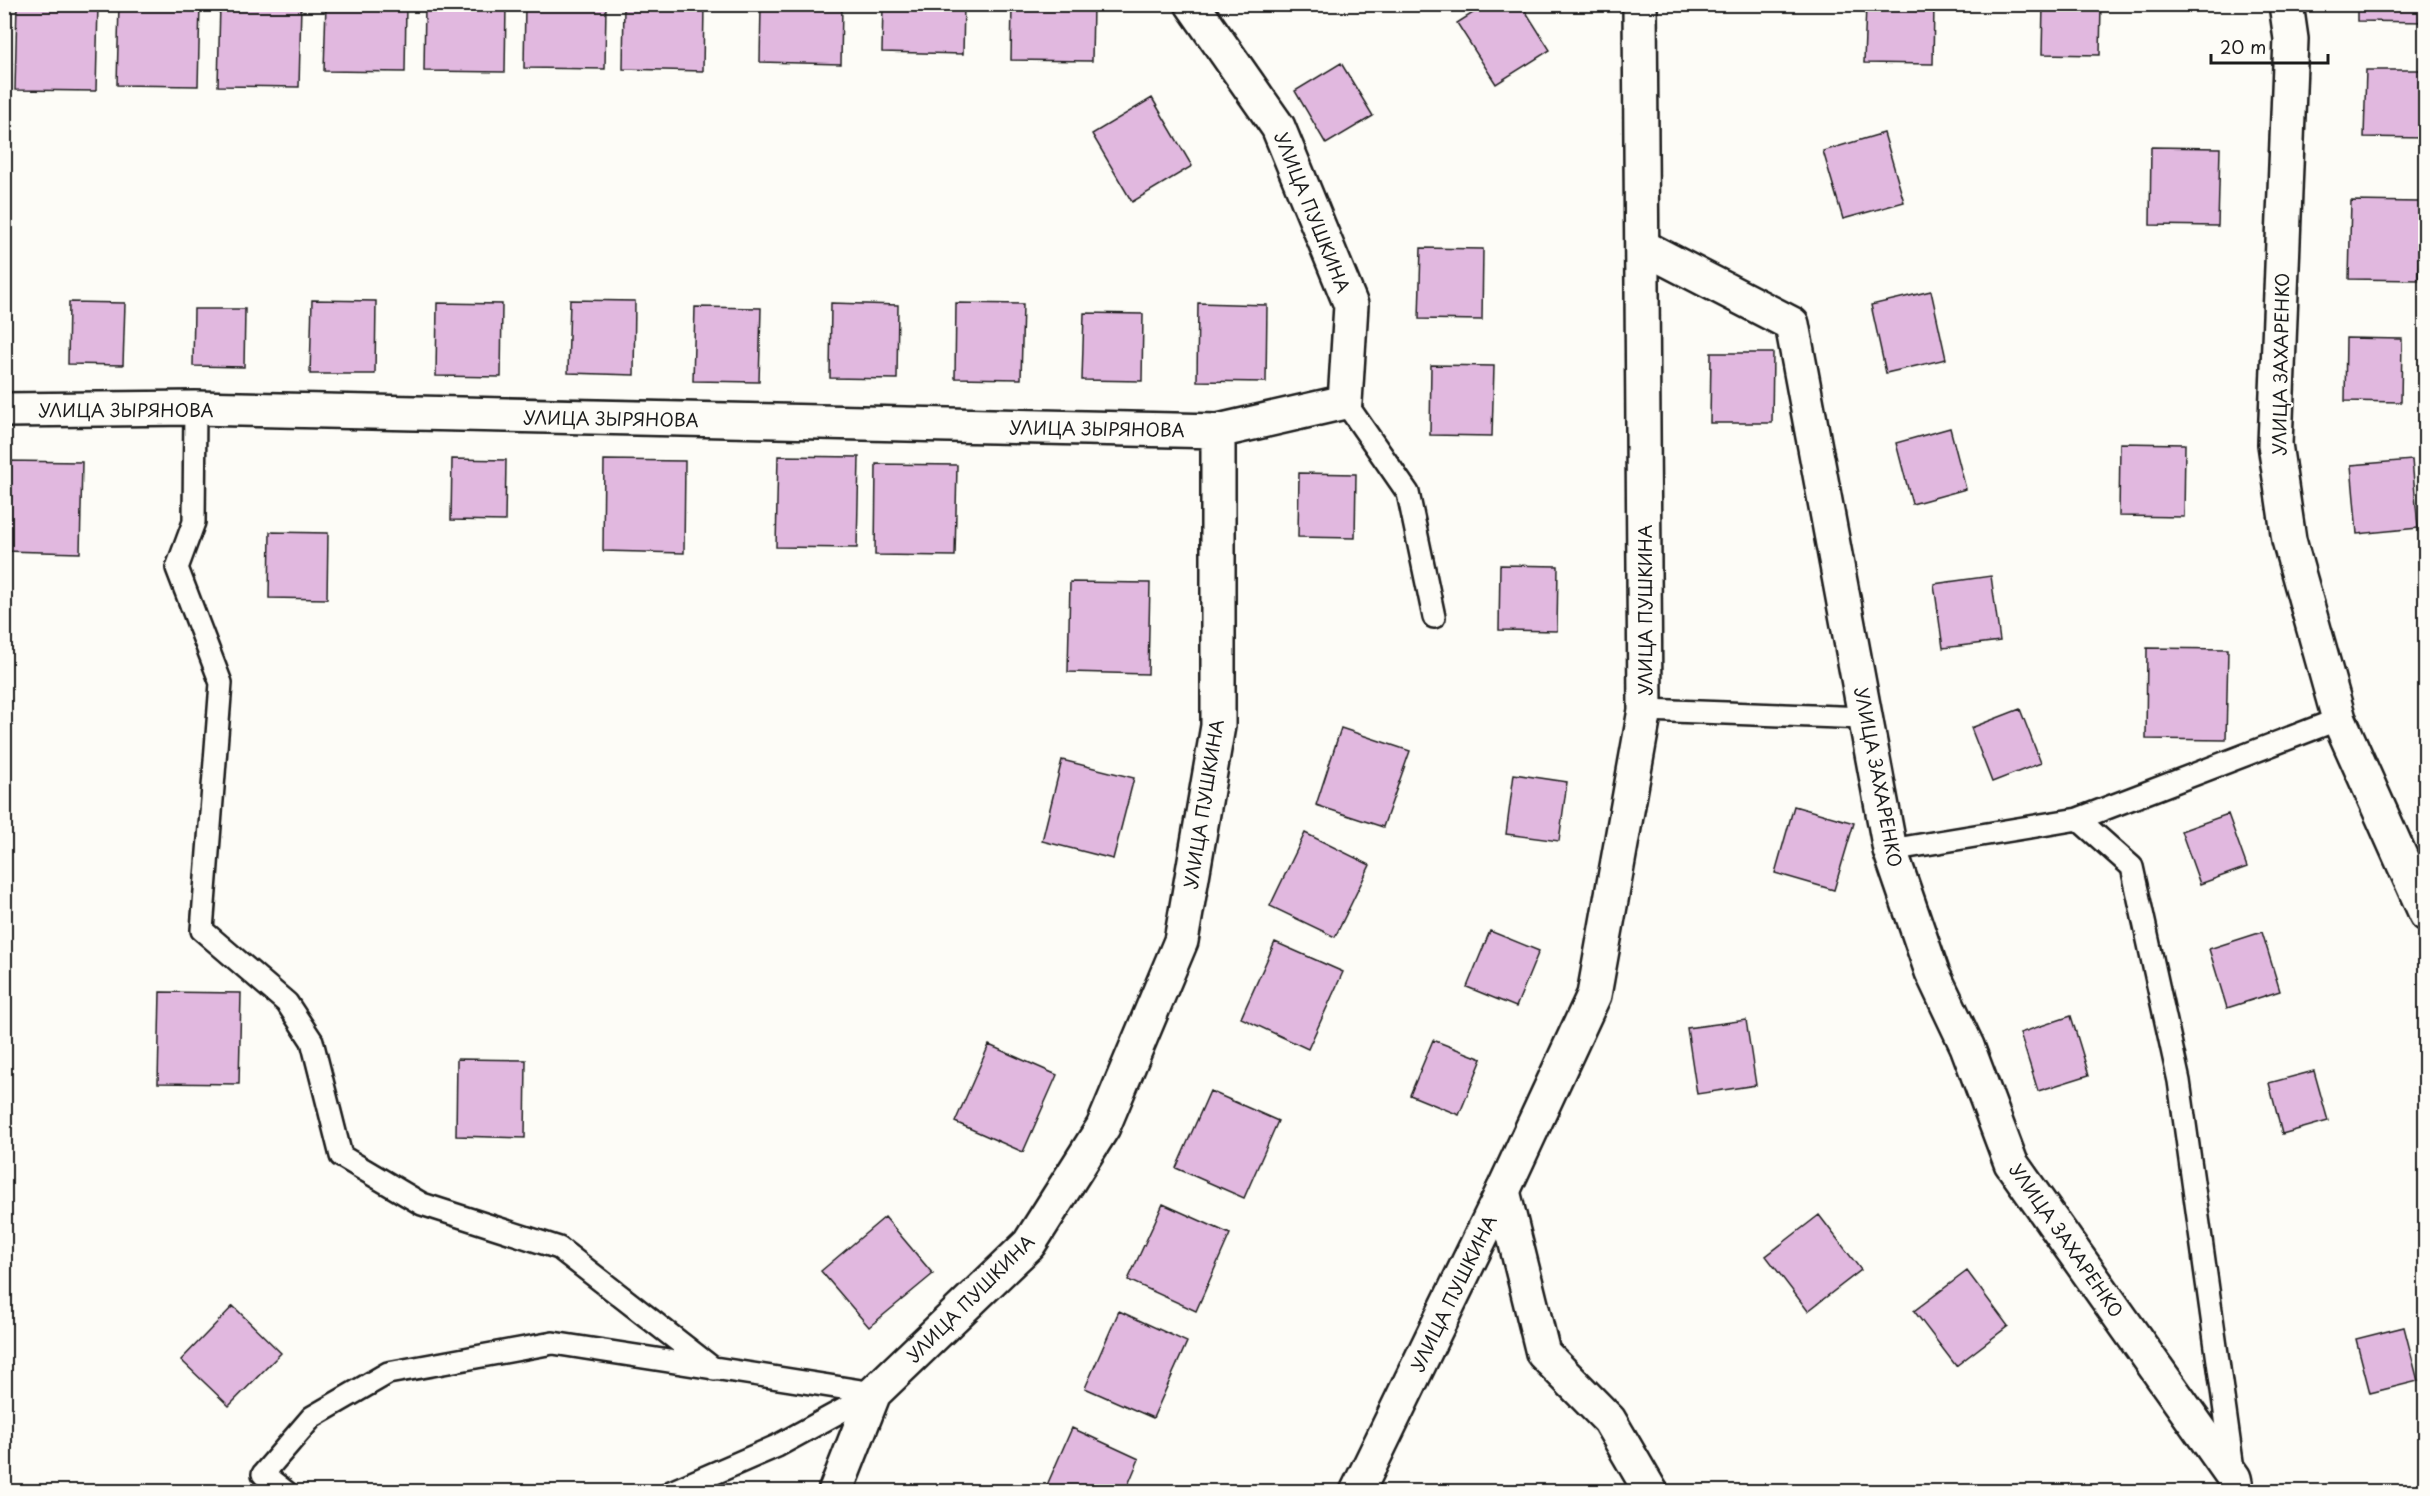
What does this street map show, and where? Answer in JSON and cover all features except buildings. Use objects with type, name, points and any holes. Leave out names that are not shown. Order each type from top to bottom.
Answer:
[{"type":"street","name":"УЛИЦА ПУШКИНА","points":[[1192,4],[1278,127],[1351,305],[1345,402]]},
{"type":"street","name":"УЛИЦА ПУШКИНА","points":[[1357,1491],[1503,1191],[1594,995],[1645,710],[1640,4]]},
{"type":"street","name":"УЛИЦА ЗАХАРЕНКО","points":[[2286,4],[2291,39],[2275,444],[2289,540],[2339,719],[2426,914]]},
{"type":"street","name":"УЛИЦА ЗАХАРЕНКО","points":[[1643,247],[1791,324],[1890,850],[1932,972],[1967,1046],[2011,1163],[2235,1485]]},
{"type":"street","points":[[1218,431],[1345,402]]},
{"type":"street","name":"УЛИЦА ЗЫРЯНОВА","points":[[4,410],[195,408],[1218,431]]},
{"type":"street","name":"УЛИЦА ПУШКИНА","points":[[835,1491],[874,1393],[1029,1244],[1102,1127],[1180,941],[1218,726],[1218,431]]},
{"type":"street","name":"УЛИЦА ПУШКИНА","points":[[1503,1191],[1543,1353],[1609,1420],[1651,1491]]},
{"type":"lane","points":[[1345,402],[1408,493],[1434,617]]},
{"type":"lane","points":[[195,408],[194,522],[177,568],[221,683],[202,930],[286,1003],[312,1041],[341,1156],[422,1204],[559,1248],[714,1369]]},
{"type":"lane","points":[[1645,710],[1866,718]]},
{"type":"lane","points":[[1890,850],[2078,819],[2339,719]]},
{"type":"lane","points":[[2078,819],[2132,867],[2179,1081],[2235,1485]]},
{"type":"lane","points":[[286,1491],[263,1474],[312,1417],[388,1373],[553,1343],[874,1393]]},
{"type":"lane","points":[[671,1491],[777,1446],[874,1393]]}]
